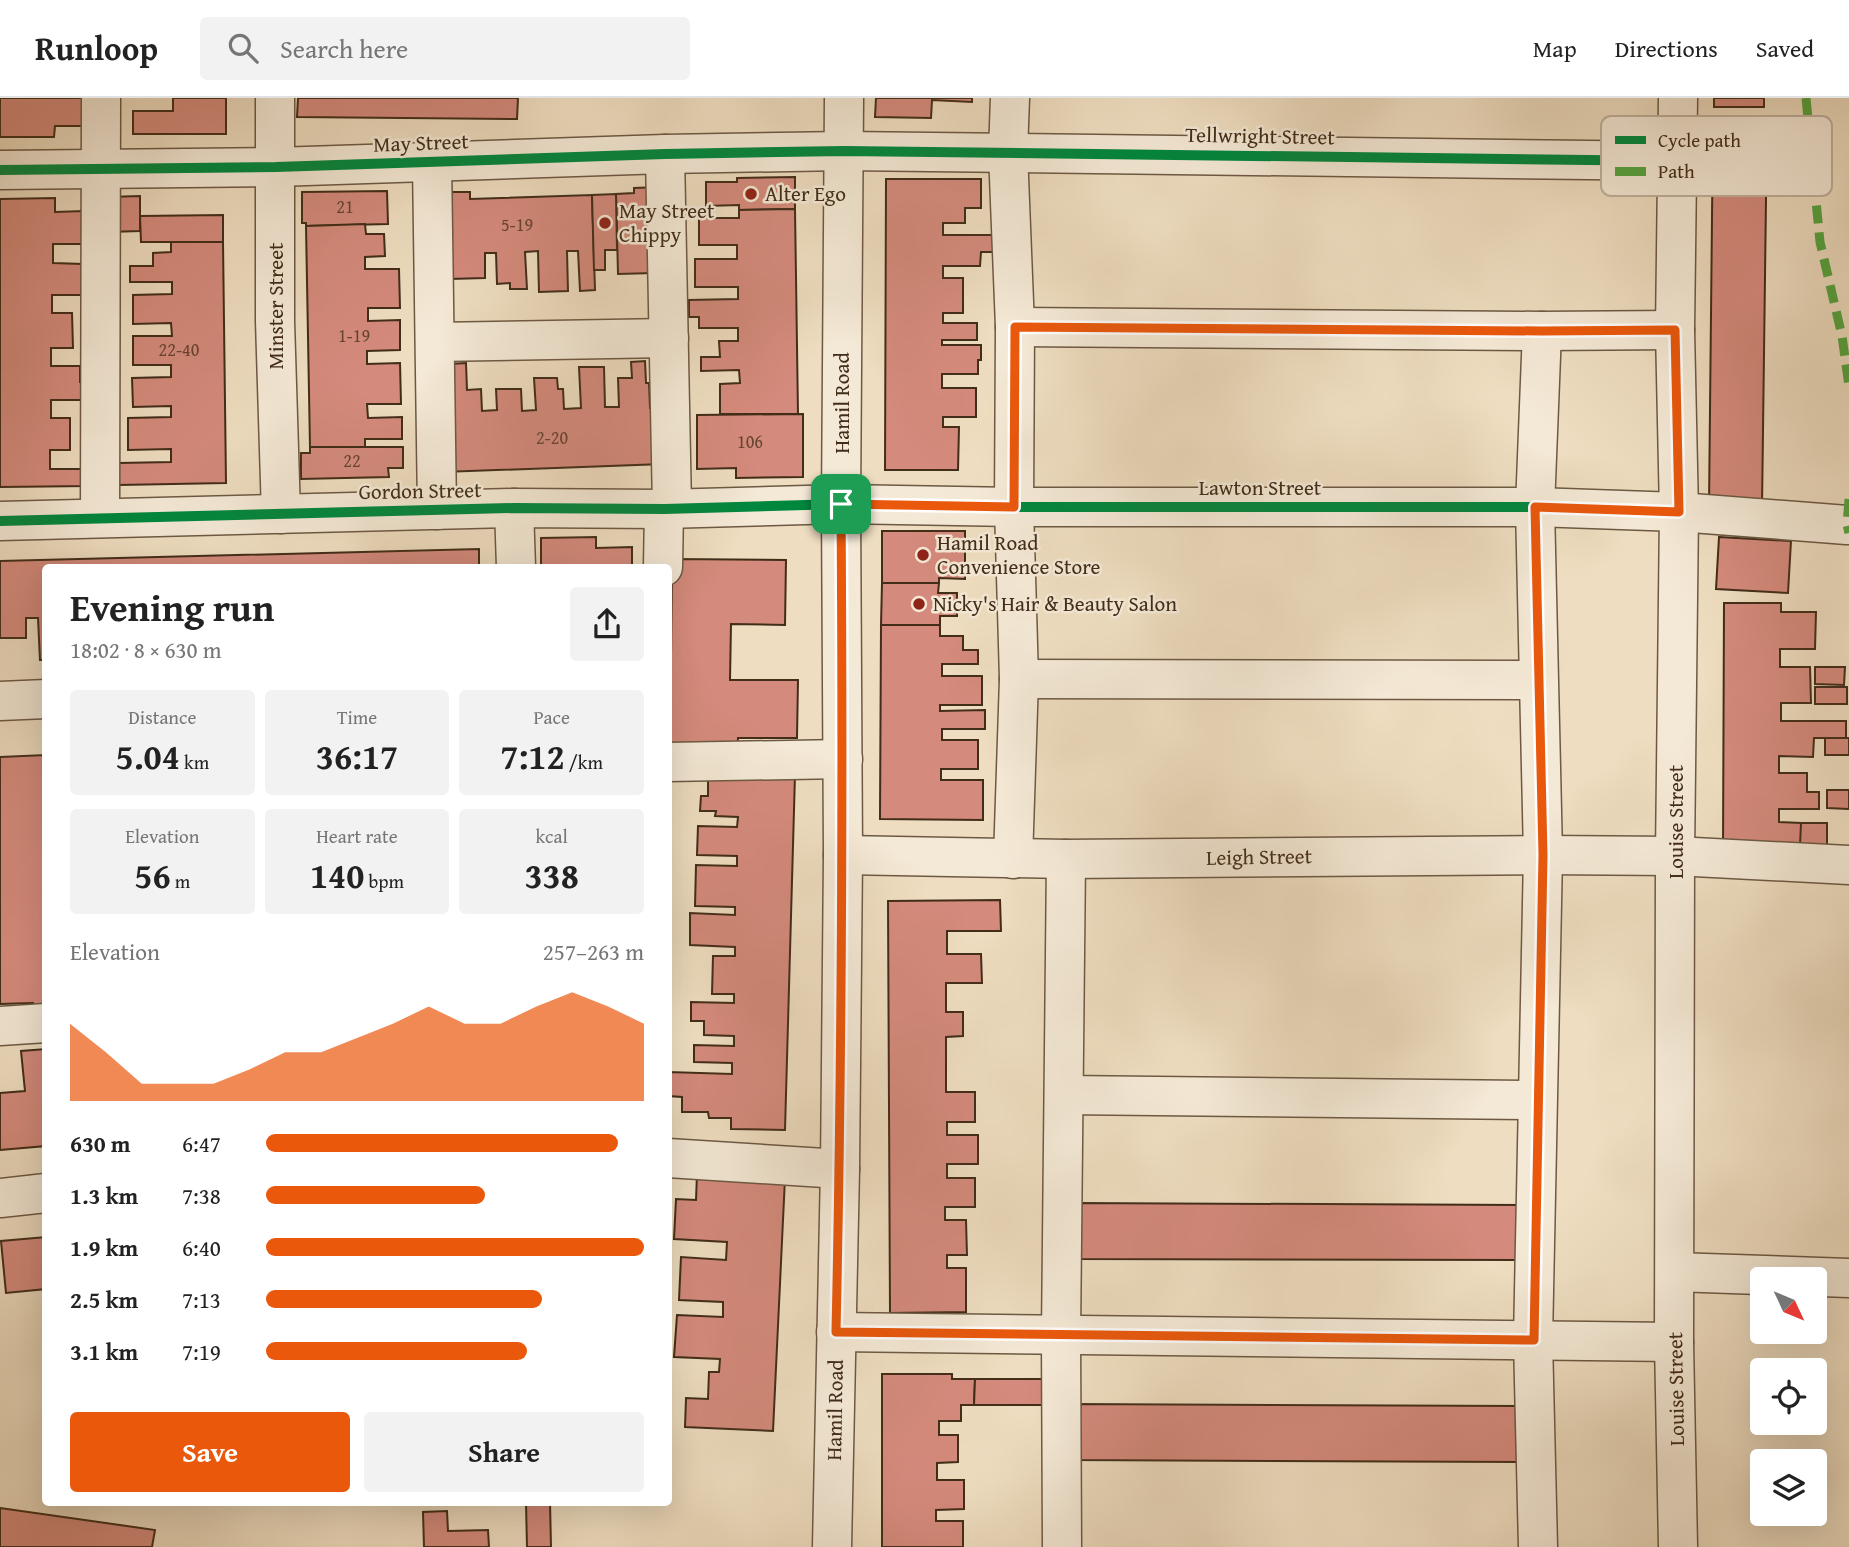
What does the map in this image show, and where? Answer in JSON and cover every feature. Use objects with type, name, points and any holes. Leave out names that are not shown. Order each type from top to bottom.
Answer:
[{"type":"street","points":[[100,518],[101,98]]},
{"type":"street","name":"Minster Street","points":[[275,98],[275,321],[281,514]]},
{"type":"street","name":"Hamil Road","points":[[832,1547],[843,855],[841,504],[844,98]]},
{"type":"street","points":[[1010,98],[1008,152],[1015,327],[1014,507],[1019,679],[1013,859]]},
{"type":"street","name":"Louise Street","points":[[1677,116],[1678,98]]},
{"type":"street","name":"May Street","points":[[0,170],[276,167],[844,150]]},
{"type":"street","name":"Tellwright Street","points":[[844,150],[1601,160]]},
{"type":"street","points":[[663,564],[668,509],[669,338],[665,154]]},
{"type":"street","points":[[432,162],[437,510]]},
{"type":"street","name":"Louise Street","points":[[1676,196],[1675,330],[1679,512],[1674,1342],[1678,1547]]},
{"type":"street","points":[[1015,327],[1675,330]]},
{"type":"street","points":[[1538,1547],[1534,1340],[1543,855],[1535,507],[1542,331]]},
{"type":"street","points":[[435,342],[669,338]]},
{"type":"street","name":"Lawton Street","points":[[841,504],[1014,507],[1535,507],[1679,512],[1847,525]]},
{"type":"street","name":"Gordon Street","points":[[0,521],[514,508],[668,509],[841,504]]},
{"type":"street","points":[[514,508],[516,564]]},
{"type":"street","points":[[1019,679],[1538,680]]},
{"type":"street","points":[[0,701],[42,699]]},
{"type":"street","points":[[672,762],[843,759]]},
{"type":"street","name":"Leigh Street","points":[[843,855],[1013,859],[1675,856],[1849,865]]},
{"type":"street","points":[[1062,1547],[1061,1335],[1066,859]]},
{"type":"street","points":[[0,1026],[42,1023]]},
{"type":"street","points":[[1064,1095],[1537,1100]]},
{"type":"street","points":[[672,1158],[840,1169]]},
{"type":"street","points":[[0,1198],[42,1193]]},
{"type":"street","points":[[1675,1272],[1849,1278]]},
{"type":"street","points":[[836,1332],[1674,1342]]},
{"type":"building","points":[[0,98],[93,98],[93,126],[55,126],[54,137],[0,137]]},
{"type":"building","points":[[173,98],[226,98],[226,134],[133,134],[133,111],[173,111]]},
{"type":"building","points":[[298,98],[518,98],[517,119],[297,117]]},
{"type":"building","points":[[876,98],[972,98],[972,102],[932,100],[931,118],[875,117]]},
{"type":"building","points":[[1714,98],[1764,98],[1764,107],[1714,107]]},
{"type":"building","name":"Alter Ego","points":[[795,177],[795,209],[739,210],[739,205],[706,206],[706,182],[737,182],[737,178]]},
{"type":"building","points":[[886,179],[981,179],[981,208],[965,208],[965,223],[943,223],[943,235],[997,235],[996,252],[981,252],[980,266],[943,266],[943,278],[963,278],[963,313],[943,313],[943,323],[977,323],[977,340],[942,340],[942,345],[981,345],[978,374],[942,374],[942,388],[976,388],[976,417],[943,417],[943,427],[959,427],[958,470],[885,470]]},
{"type":"building","points":[[661,187],[654,273],[618,274],[616,194],[634,193],[634,188]]},
{"type":"building","points":[[387,191],[388,224],[306,226],[306,223],[302,223],[302,192]]},
{"type":"building","points":[[440,192],[470,192],[470,199],[592,195],[595,290],[580,291],[578,251],[567,251],[568,291],[539,292],[538,251],[525,252],[527,289],[510,289],[510,283],[497,284],[496,253],[485,253],[485,278],[450,279]]},
{"type":"building","name":"May Street Chippy","points":[[616,194],[617,250],[605,250],[605,270],[594,270],[592,195]]},
{"type":"building","points":[[140,196],[140,231],[108,232],[108,197]]},
{"type":"building","points":[[1712,196],[1766,196],[1762,508],[1709,507]]},
{"type":"building","points":[[55,198],[55,212],[84,211],[84,244],[53,244],[53,263],[83,264],[83,295],[52,295],[52,313],[72,313],[73,348],[51,348],[51,366],[80,366],[80,382],[91,382],[90,400],[51,400],[51,418],[70,418],[70,450],[50,450],[50,469],[90,469],[89,486],[0,487],[0,199]]},
{"type":"building","points":[[795,209],[798,414],[720,414],[720,384],[740,383],[739,370],[701,371],[701,357],[720,357],[719,341],[738,341],[738,328],[699,328],[699,317],[689,317],[689,300],[738,299],[738,287],[695,287],[695,259],[737,259],[737,245],[699,245],[699,218],[739,218],[739,210]]},
{"type":"building","points":[[223,215],[223,242],[141,242],[140,216]]},
{"type":"building","points":[[365,224],[366,234],[384,234],[385,256],[365,257],[365,269],[399,269],[400,308],[368,308],[368,321],[400,320],[400,350],[367,351],[367,364],[400,363],[401,404],[367,404],[368,418],[402,417],[402,439],[365,439],[365,447],[310,447],[306,226]]},
{"type":"building","points":[[171,242],[223,242],[226,483],[119,485],[119,463],[171,462],[171,449],[128,450],[128,418],[171,417],[171,406],[133,407],[132,378],[171,377],[171,365],[133,365],[133,336],[172,336],[171,323],[133,324],[133,295],[172,294],[172,282],[130,282],[130,266],[153,266],[153,253],[171,252]]},
{"type":"building","points":[[645,361],[650,408],[661,408],[663,464],[443,472],[449,364],[466,363],[467,390],[481,389],[482,411],[497,410],[496,389],[521,389],[522,411],[536,410],[534,378],[557,378],[558,389],[563,389],[564,409],[581,408],[579,367],[604,367],[605,407],[619,407],[618,378],[632,378],[631,362]]},
{"type":"building","points":[[803,414],[803,477],[736,478],[736,468],[697,469],[697,415]]},
{"type":"building","points":[[310,447],[403,447],[403,468],[388,468],[389,477],[301,479],[301,453],[310,453]]},
{"type":"building","name":"Hamil Road Convenience Store","points":[[882,531],[965,531],[965,579],[939,578],[939,583],[882,583]]},
{"type":"building","points":[[596,537],[596,548],[632,547],[632,564],[541,564],[541,538]]},
{"type":"building","points":[[1719,537],[1791,541],[1788,593],[1716,589]]},
{"type":"building","points":[[479,549],[479,564],[42,564],[42,660],[38,618],[26,618],[26,638],[0,638],[0,561]]},
{"type":"building","points":[[672,559],[786,560],[785,625],[731,624],[730,680],[798,680],[797,738],[738,738],[737,752],[672,751]]},
{"type":"building","name":"Nicky's Hair & Beauty Salon","points":[[882,583],[939,583],[938,593],[957,593],[957,616],[940,616],[940,625],[881,625]]},
{"type":"building","points":[[1724,603],[1781,603],[1781,612],[1816,612],[1815,649],[1780,649],[1780,667],[1810,667],[1811,703],[1781,703],[1781,721],[1846,721],[1846,738],[1814,738],[1813,757],[1779,756],[1779,773],[1807,773],[1807,792],[1819,792],[1819,809],[1779,809],[1779,822],[1801,823],[1801,852],[1723,851]]},
{"type":"building","points":[[881,625],[940,625],[940,636],[963,636],[963,650],[978,650],[978,664],[942,664],[942,676],[982,676],[982,705],[940,705],[940,711],[985,710],[985,729],[942,729],[942,740],[978,740],[978,769],[941,769],[941,780],[983,780],[983,820],[880,819]]},
{"type":"building","points":[[1815,667],[1845,667],[1844,685],[1815,684]]},
{"type":"building","points":[[1815,687],[1847,687],[1847,704],[1815,704]]},
{"type":"building","points":[[1825,738],[1849,738],[1849,755],[1825,755]]},
{"type":"building","points":[[42,755],[42,1009],[33,1009],[33,1003],[0,1004],[0,757]]},
{"type":"building","points":[[708,771],[795,774],[785,1130],[731,1129],[731,1118],[709,1118],[708,1112],[682,1112],[682,1097],[672,1096],[672,1072],[732,1074],[732,1063],[694,1062],[694,1045],[734,1046],[734,1036],[704,1035],[704,1021],[691,1021],[691,1002],[734,1003],[734,994],[712,994],[713,956],[735,956],[735,947],[690,945],[690,913],[735,915],[735,907],[695,906],[696,865],[737,866],[737,856],[697,855],[698,826],[737,827],[738,817],[715,816],[716,811],[700,811],[701,796],[708,796]]},
{"type":"building","points":[[1827,790],[1849,790],[1849,809],[1827,808]]},
{"type":"building","points":[[1801,823],[1827,823],[1827,846],[1800,846]]},
{"type":"building","points":[[1000,900],[1001,931],[947,931],[947,954],[981,954],[982,983],[946,983],[946,1012],[963,1012],[963,1036],[946,1037],[946,1092],[975,1092],[975,1122],[947,1122],[947,1135],[978,1135],[978,1164],[947,1164],[947,1178],[975,1178],[975,1207],[945,1207],[945,1220],[966,1220],[967,1255],[947,1255],[947,1268],[966,1268],[966,1312],[890,1313],[888,901]]},
{"type":"building","points":[[42,1049],[42,1146],[0,1150],[0,1093],[25,1091],[21,1051]]},
{"type":"building","points":[[697,1174],[785,1178],[773,1431],[685,1427],[686,1398],[708,1399],[709,1372],[719,1372],[720,1359],[674,1357],[677,1315],[723,1317],[723,1302],[679,1300],[681,1257],[726,1260],[727,1242],[674,1239],[676,1199],[696,1200]]},
{"type":"building","points":[[1075,1203],[1521,1205],[1521,1260],[1075,1259]]},
{"type":"building","points":[[42,1237],[42,1289],[6,1293],[1,1241]]},
{"type":"building","points":[[882,1374],[952,1374],[952,1379],[975,1379],[974,1405],[961,1405],[961,1421],[939,1421],[939,1435],[958,1435],[958,1462],[937,1463],[937,1480],[964,1480],[964,1509],[936,1510],[936,1521],[963,1521],[963,1547],[882,1547]]},
{"type":"building","points":[[975,1379],[1049,1379],[1049,1405],[974,1405]]},
{"type":"building","points":[[1071,1404],[1520,1406],[1520,1462],[1071,1460]]},
{"type":"building","points":[[526,1506],[550,1506],[551,1547],[527,1547]]},
{"type":"building","points":[[0,1508],[155,1530],[152,1547],[0,1547]]},
{"type":"building","points":[[447,1511],[448,1531],[488,1530],[489,1547],[424,1547],[423,1512]]},
{"type":"marked path","points":[[1806,98],[1808,116]]},
{"type":"marked path","points":[[1816,196],[1820,242],[1842,336],[1849,386]]},
{"type":"marked path","points":[[1849,499],[1849,533]]},
{"type":"cycle path","points":[[0,170],[276,167],[844,151],[1601,160]]},
{"type":"cycle path","points":[[0,521],[514,508],[664,509],[841,504],[1014,507],[1535,507],[1679,512]]},
{"type":"place","name":"Alter Ego","points":[[751,194]]},
{"type":"place","name":"May Street Chippy","points":[[605,223]]},
{"type":"place","name":"Hamil Road Convenience Store","points":[[923,555]]},
{"type":"place","name":"Nicky's Hair & Beauty Salon","points":[[919,604]]},
{"type":"route","points":[[1015,327],[1675,330],[1679,512],[1535,507],[1543,855],[1534,1340],[836,1332],[843,855],[841,504],[1014,507],[1015,327]]}]
